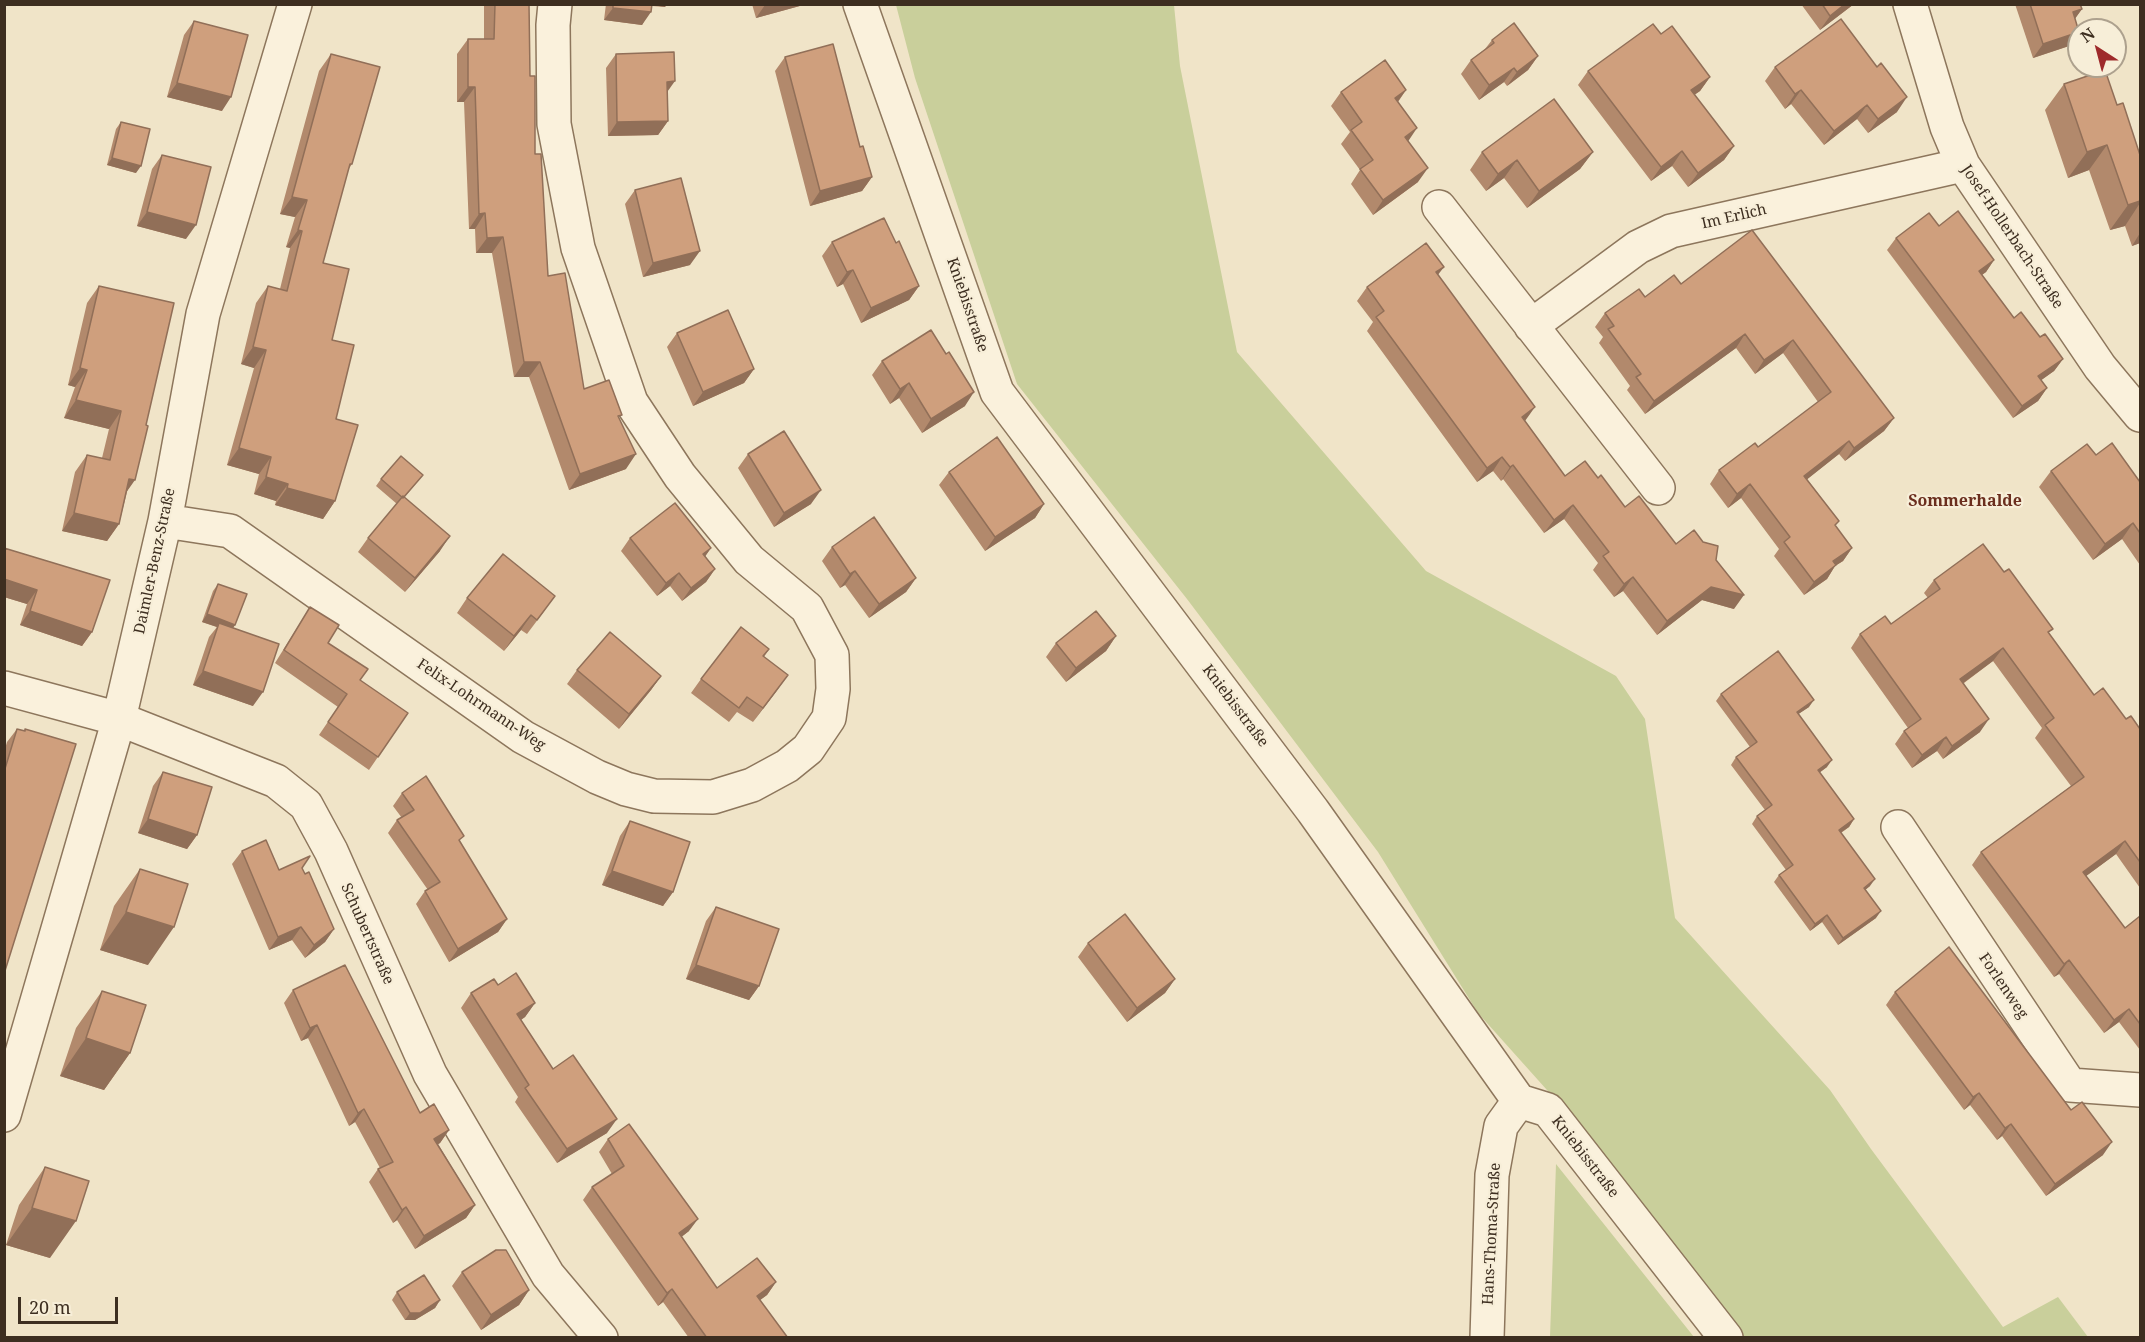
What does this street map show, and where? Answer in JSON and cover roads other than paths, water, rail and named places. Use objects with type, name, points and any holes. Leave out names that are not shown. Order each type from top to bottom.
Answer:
[{"type":"street","name":"Daimler-Benz-Straße","points":[[4,1115],[119,719],[165,521],[203,314],[295,4]]},
{"type":"street","name":"Felix-Lohrmann-Weg","points":[[165,521],[230,531],[523,737],[597,777],[626,789],[654,796],[713,797],[752,785],[788,766],[808,749],[829,718],[833,689],[832,655],[807,608],[750,561],[680,476],[631,402],[578,248],[554,124],[553,25],[555,4]]},
{"type":"street","name":"Kniebisstraße","points":[[861,4],[997,392],[1313,811],[1519,1101],[1548,1110],[1726,1338]]},
{"type":"street","name":"Josef-Hollerbach-Straße","points":[[1910,4],[1947,127],[1963,165],[2100,367],[2140,414]]},
{"type":"street","name":"Im Erlich","points":[[1531,326],[1638,247],[1671,231],[1963,165]]},
{"type":"street","points":[[1439,207],[1658,488]]},
{"type":"street","name":"Schubertstraße","points":[[4,688],[119,719],[276,781],[306,805],[331,851],[430,1074],[548,1275],[602,1338]]},
{"type":"street","name":"Forlenweg","points":[[1898,827],[2070,1085],[2140,1090]]},
{"type":"street","name":"Hans-Thoma-Straße","points":[[1487,1338],[1492,1175],[1501,1126],[1519,1101]]},
{"type":"district","name":"Sommerhalde","points":[[1965,501]]}]
